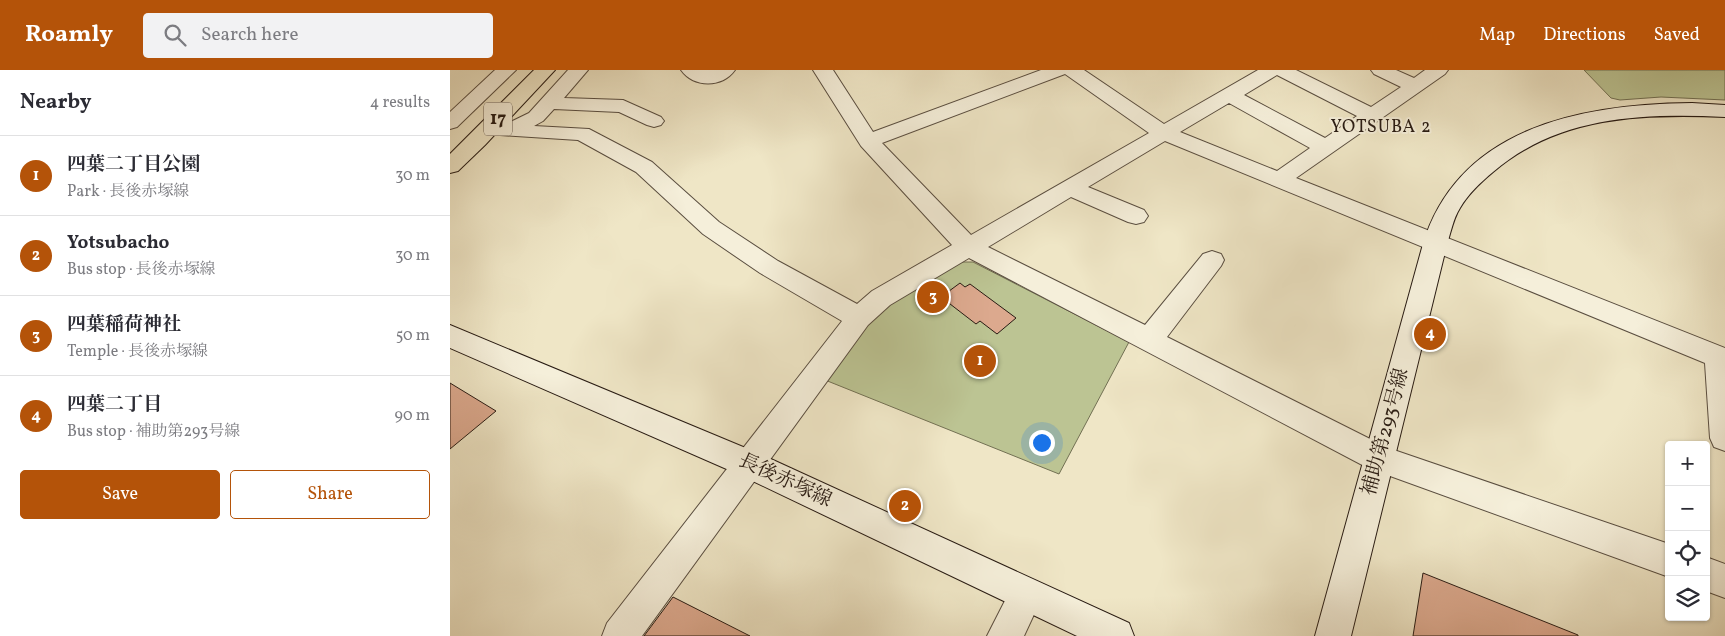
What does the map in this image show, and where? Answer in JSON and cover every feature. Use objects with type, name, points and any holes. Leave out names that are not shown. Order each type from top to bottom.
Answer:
[{"type":"highway","name":"17","points":[[450,142],[525,70]]},
{"type":"highway","name":"17","points":[[450,166],[478,140],[545,70]]},
{"type":"street","name":"17","points":[[450,123],[506,70]]},
{"type":"street","name":"17","points":[[478,140],[528,123],[550,103],[578,70]]},
{"type":"street","points":[[691,70],[710,79],[725,70]]},
{"type":"street","points":[[823,70],[868,141],[968,247],[1379,458],[1665,560]]},
{"type":"street","points":[[868,141],[1059,70]]},
{"type":"street","points":[[1071,70],[1163,133],[1718,357],[1725,438]]},
{"type":"street","points":[[620,636],[859,318],[881,298],[1163,133],[1236,85],[1272,70]]},
{"type":"street","points":[[1281,70],[1371,115]]},
{"type":"street","points":[[1381,70],[1415,86]]},
{"type":"street","points":[[1278,180],[1438,70]]},
{"type":"street","points":[[1236,85],[1325,147]]},
{"type":"street","points":[[550,103],[623,106],[654,121]]},
{"type":"street","name":"補助第293号線","points":[[1333,636],[1435,244],[1446,212],[1467,183],[1494,158],[1526,139],[1566,124],[1623,112],[1696,109],[1725,111]]},
{"type":"street","points":[[507,131],[582,134],[644,168],[711,228],[769,268],[859,318]]},
{"type":"street","points":[[1070,188],[1136,216]]},
{"type":"street","points":[[1149,340],[1212,260]]},
{"type":"street","name":"長後赤塚線","points":[[450,336],[749,464],[1116,636]]},
{"type":"street","points":[[1710,575],[1725,581]]},
{"type":"street","points":[[1005,636],[1026,595]]},
{"type":"green space","points":[[1584,70],[1725,70],[1725,100],[1661,97],[1620,100],[1611,98]]},
{"type":"green space","points":[[959,262],[973,262],[1129,342],[1059,474],[825,380],[870,322],[887,306]]},
{"type":"building","points":[[960,283],[965,287],[970,284],[1016,318],[997,334],[980,321],[976,324],[941,297]]},
{"type":"building","points":[[450,383],[496,411],[450,449]]},
{"type":"building","points":[[1423,573],[1578,635],[1578,636],[1413,636]]},
{"type":"building","points":[[673,597],[750,636],[644,636]]},
{"type":"place","name":"四葉稲荷神社","points":[[933,297]]},
{"type":"place","name":"四葉二丁目","points":[[1430,334]]},
{"type":"place","name":"四葉二丁目公園","points":[[980,361]]},
{"type":"place","name":"Yotsubacho","points":[[905,506]]},
{"type":"district","name":"YOTSUBA 2","points":[[1381,127]]}]
